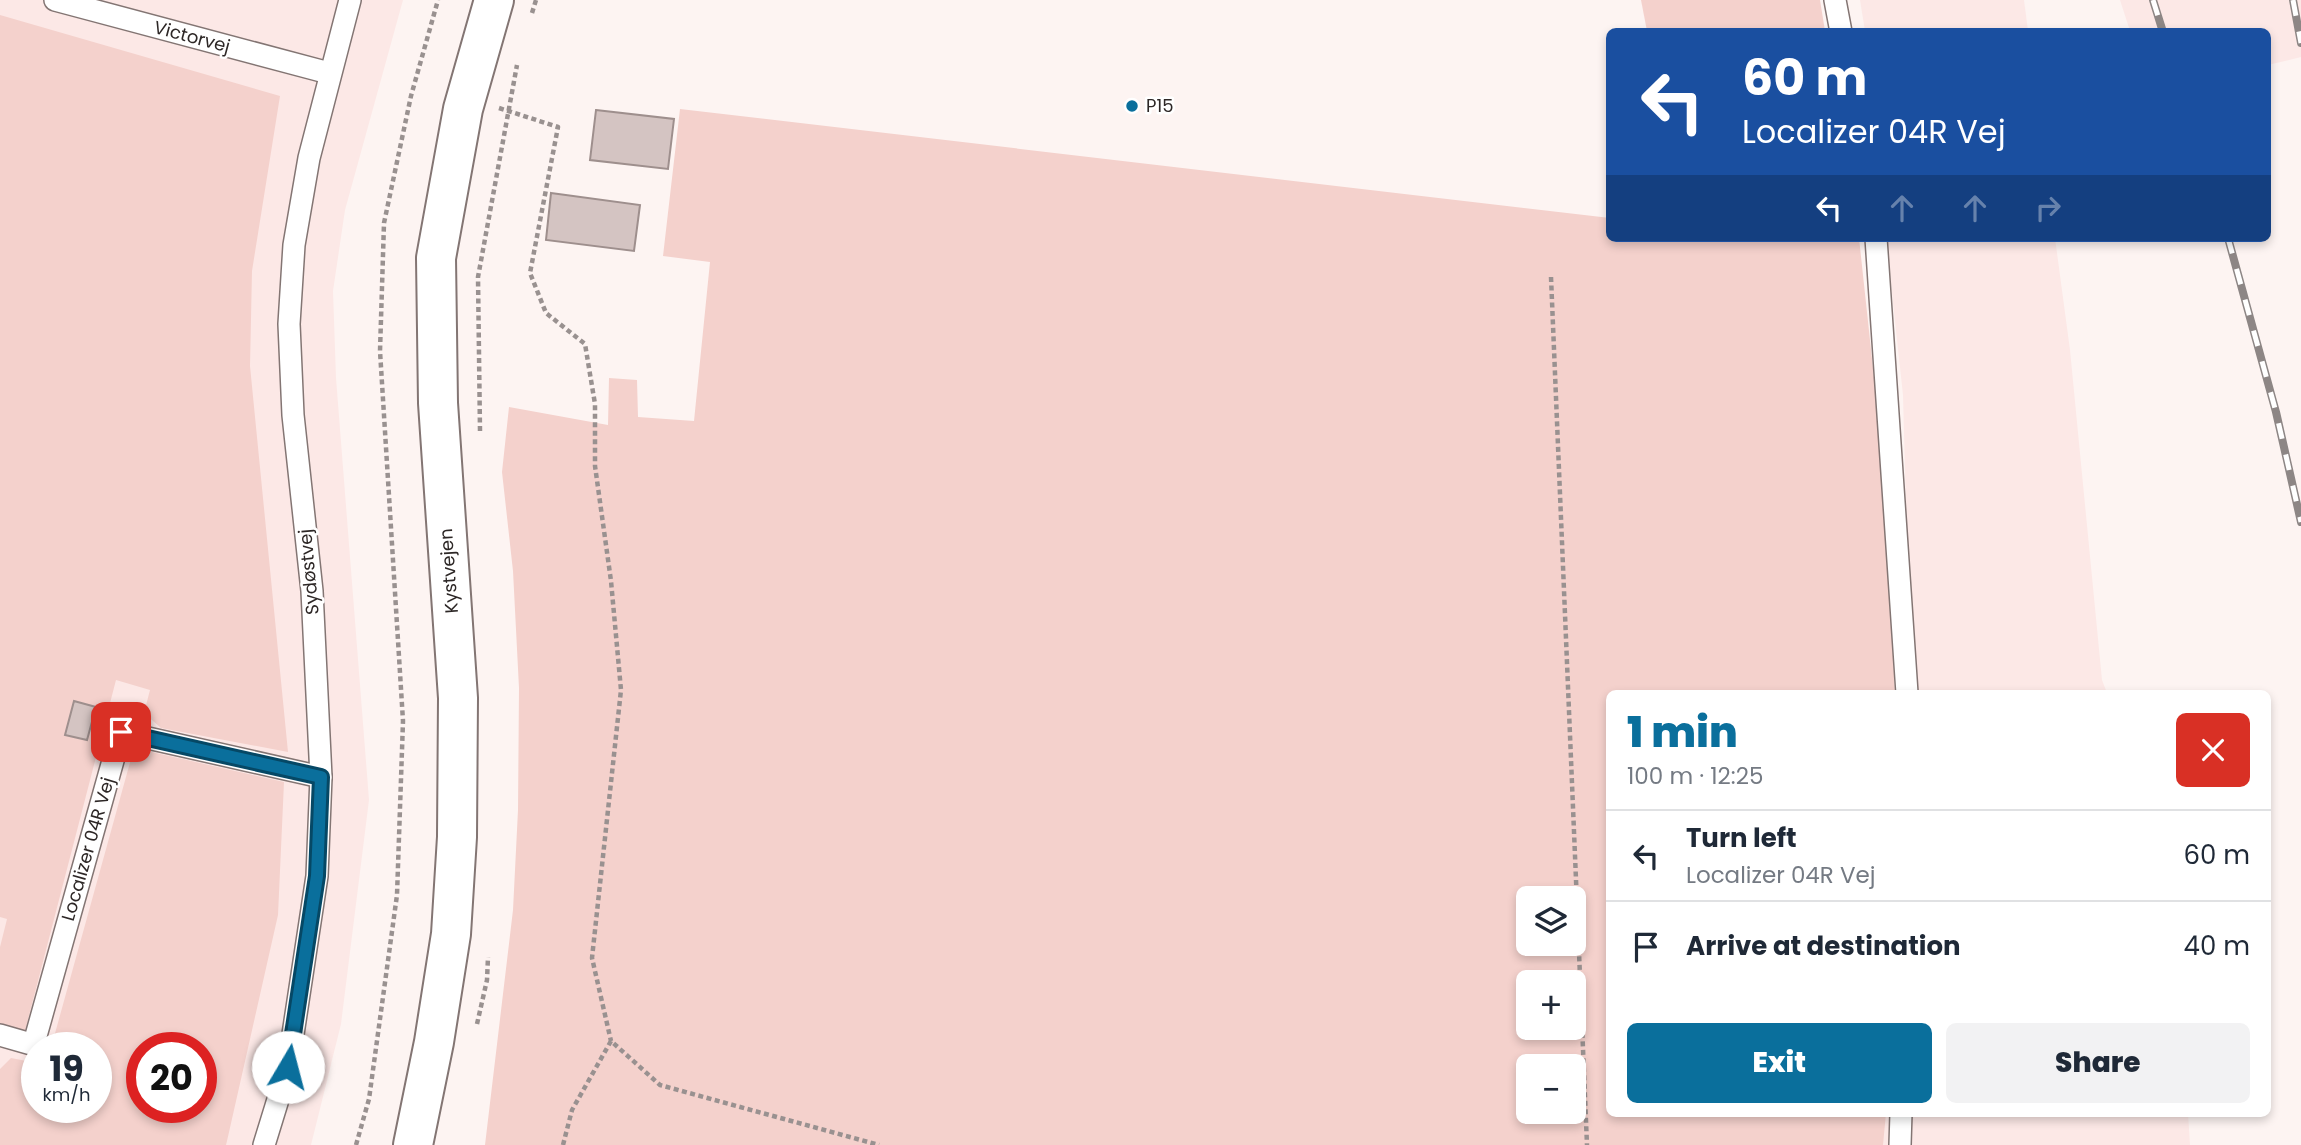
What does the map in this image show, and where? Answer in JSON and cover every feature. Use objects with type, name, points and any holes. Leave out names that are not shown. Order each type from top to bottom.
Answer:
[{"type":"street","name":"Kystvejen","points":[[413,1145],[434,1042],[451,934],[457,837],[458,698],[438,403],[436,258],[466,97],[494,0]]},
{"type":"lane","name":"Victorvej","points":[[55,0],[329,73]]},
{"type":"lane","name":"Sydøstvej","points":[[264,1145],[288,1067],[317,876],[321,777],[312,592],[293,415],[289,324],[293,245],[309,158],[350,0]]},
{"type":"lane","points":[[1835,0],[1840,28]]},
{"type":"lane","points":[[1875,242],[1907,690]]},
{"type":"lane","name":"Localizer 04R Vej","points":[[44,1032],[121,732],[321,777]]},
{"type":"lane","points":[[0,1035],[21,1041]]},
{"type":"lane","points":[[1900,1145],[1901,1117]]},
{"type":"path","points":[[356,1145],[369,1099],[397,895],[403,721],[380,351],[384,223],[411,96],[438,0]]},
{"type":"path","points":[[466,97],[558,127],[530,273],[546,313],[584,344],[595,404],[595,466],[611,581],[621,690],[592,958],[611,1041],[660,1085],[879,1145]]},
{"type":"path","points":[[1551,277],[1587,1145]]},
{"type":"path","points":[[563,1145],[572,1110],[611,1041]]},
{"type":"shaded area","points":[[0,0],[403,0],[345,210],[333,291],[336,378],[369,800],[341,1024],[311,1145],[0,1145]]},
{"type":"shaded area","points":[[1641,0],[1820,0],[1825,28],[1646,28]]},
{"type":"shaded area","points":[[1860,0],[2024,0],[2028,28],[1865,28]]},
{"type":"shaded area","points":[[2120,0],[2301,0],[2301,57],[2271,64],[2271,28],[2129,28]]},
{"type":"shaded area","points":[[0,15],[280,96],[252,271],[250,366],[288,752],[161,728],[144,713],[150,690],[116,680],[25,1031],[0,1025],[0,947],[7,919],[0,917]]},
{"type":"shaded area","points":[[680,109],[1606,218],[1606,242],[1859,242],[1883,461],[1895,690],[1606,690],[1606,1117],[1886,1117],[1883,1145],[485,1145],[513,910],[518,810],[519,688],[513,571],[502,472],[509,407],[608,425],[609,378],[637,380],[638,417],[694,421],[710,262],[663,256]]},
{"type":"shaded area","points":[[1886,242],[2056,242],[2070,350],[2102,680],[2106,690],[1911,690],[1903,395]]},
{"type":"shaded area","points":[[134,748],[284,782],[278,915],[226,1145],[0,1145],[0,1069],[11,1058],[21,1060],[21,1123],[112,1123],[112,1032],[55,1032]]},
{"type":"shaded area","points":[[1868,1117],[2188,1117],[2190,1145],[1865,1145]]},
{"type":"building","points":[[596,110],[674,119],[668,169],[590,160]]},
{"type":"building","points":[[551,193],[640,205],[634,251],[546,240]]},
{"type":"building","points":[[74,701],[96,707],[87,740],[65,735]]},
{"type":"railway","points":[[2153,0],[2162,28]]},
{"type":"railway","points":[[2293,0],[2301,43]]},
{"type":"railway","points":[[2229,242],[2276,412],[2301,522]]},
{"type":"place","name":"P15","points":[[1132,106]]},
{"type":"route","points":[[121,732],[321,777],[317,876],[288,1067]]}]
